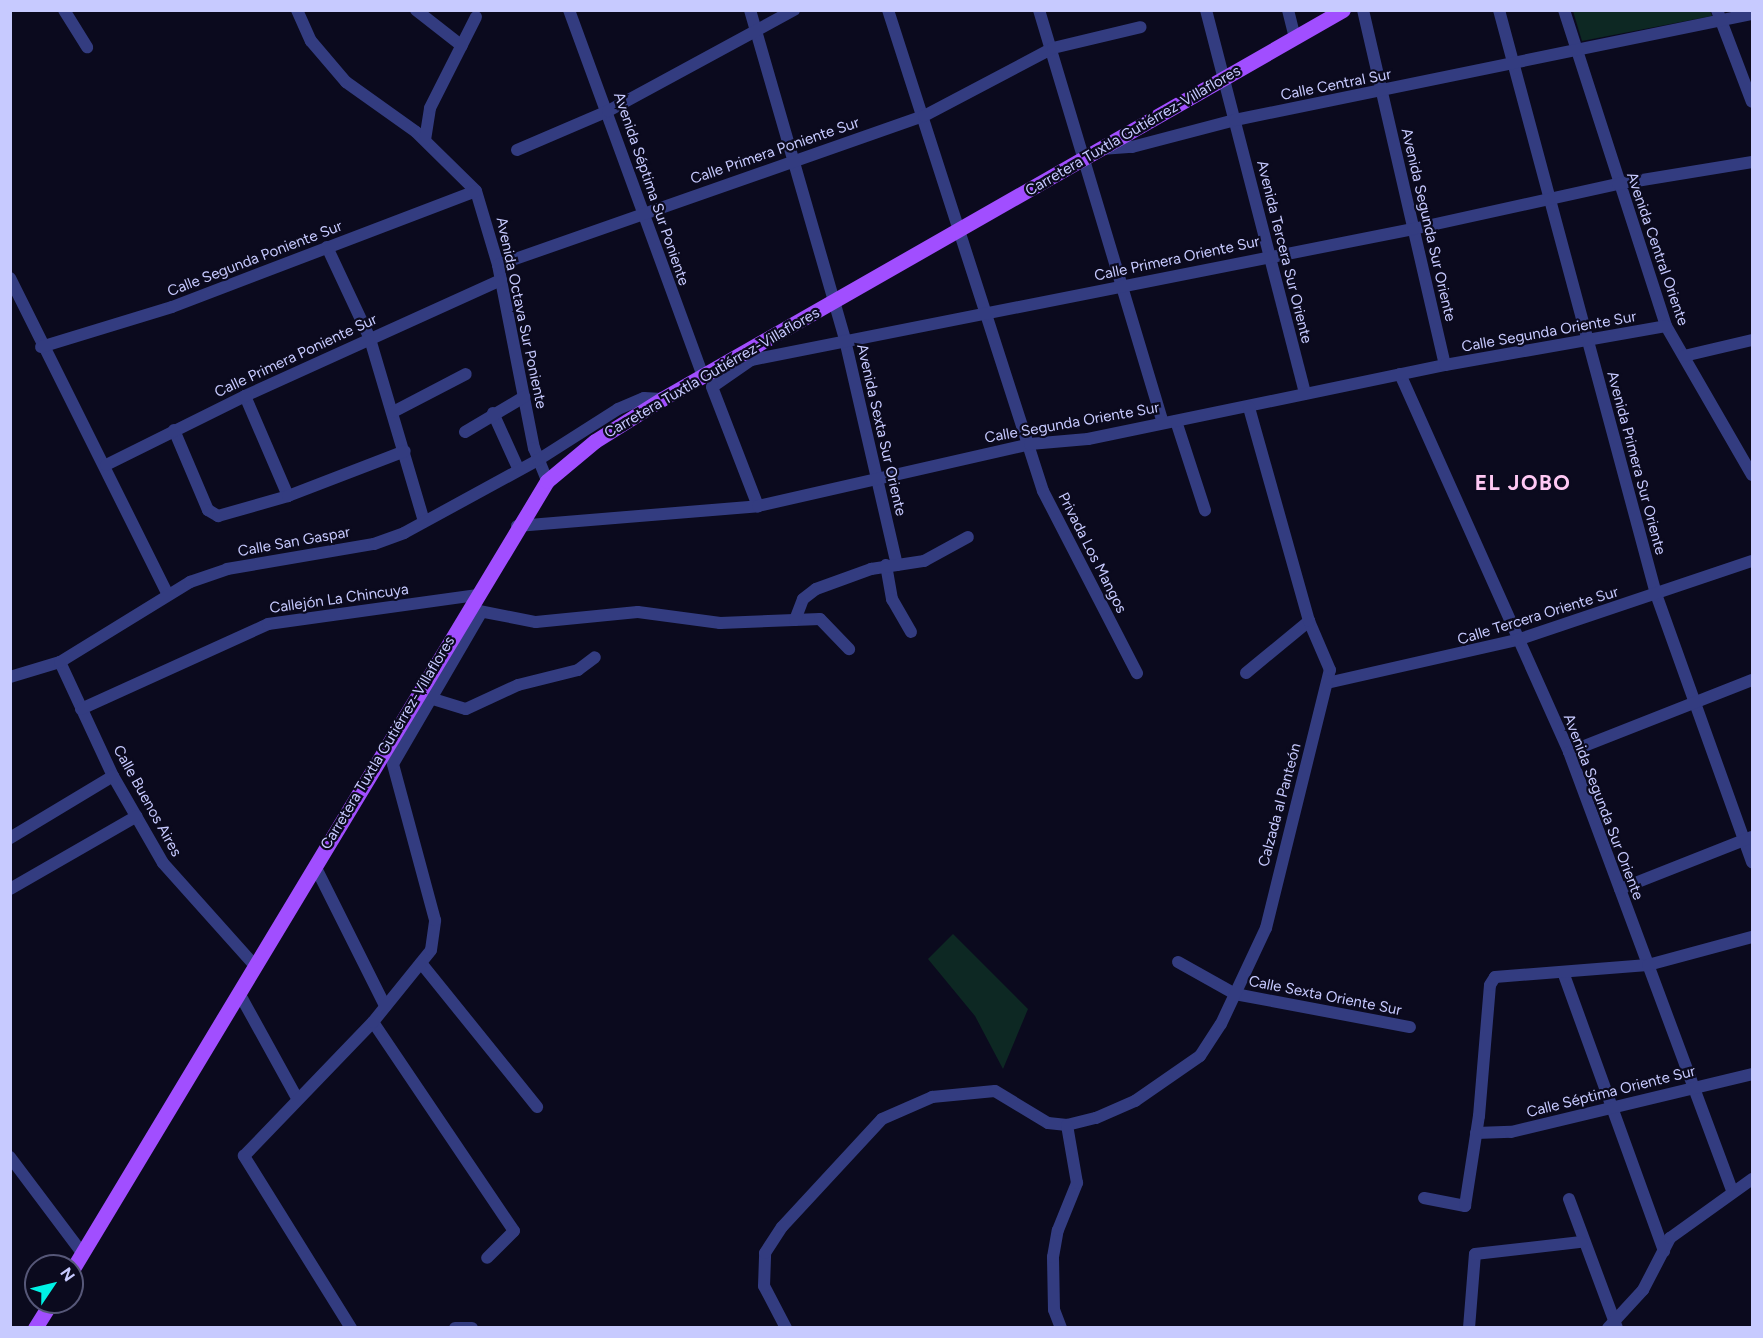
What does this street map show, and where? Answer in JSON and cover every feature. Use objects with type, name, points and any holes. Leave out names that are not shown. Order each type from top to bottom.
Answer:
[{"type":"main road","name":"Carretera Tuxtla Gutiérrez-Villaflores","points":[[82,1253],[371,772],[475,605],[517,526],[547,481],[595,441],[662,399],[707,382],[959,230],[1343,10]]},
{"type":"main road","points":[[35,1328],[44,1314]]},
{"type":"street","points":[[64,10],[87,46]]},
{"type":"street","name":"Avenida Octava Sur Poniente","points":[[297,10],[311,41],[346,82],[425,141],[476,191],[498,265],[538,460],[547,481]]},
{"type":"street","points":[[416,10],[462,46]]},
{"type":"street","name":"Avenida Séptima Sur Poniente","points":[[569,10],[707,382],[758,506]]},
{"type":"street","name":"Avenida Sexta Sur Oriente","points":[[750,10],[845,340],[878,477],[892,565],[892,599],[911,632]]},
{"type":"street","points":[[517,150],[608,111],[794,10]]},
{"type":"street","name":"Privada Los Mangos","points":[[888,10],[924,116],[1042,491],[1137,673]]},
{"type":"street","points":[[1039,10],[1053,48],[1162,423]]},
{"type":"street","name":"Avenida Tercera Sur Oriente","points":[[1206,10],[1305,393]]},
{"type":"street","points":[[1288,10],[1295,38]]},
{"type":"street","name":"Avenida Segunda Sur Oriente","points":[[1363,10],[1445,365]]},
{"type":"street","name":"Avenida Primera Sur Oriente","points":[[1499,10],[1656,594],[1692,704],[1748,839],[1752,862]]},
{"type":"street","name":"Avenida Central Oriente","points":[[1564,10],[1618,184],[1666,326],[1752,475]]},
{"type":"street","name":"Calle Central Sur","points":[[1101,149],[1156,141],[1235,120],[1576,53],[1719,16],[1752,14]]},
{"type":"street","points":[[1719,16],[1752,102]]},
{"type":"street","points":[[425,141],[430,108],[476,17]]},
{"type":"street","name":"Calle Primera Poniente Sur","points":[[498,265],[792,160],[924,116],[1053,48],[1141,27]]},
{"type":"street","points":[[1153,120],[1156,141]]},
{"type":"street","name":"Calle Primera Oriente Sur","points":[[747,357],[845,340],[1270,255],[1413,229],[1550,197],[1752,162]]},
{"type":"street","name":"Calle Segunda Poniente Sur","points":[[41,347],[172,307],[476,191]]},
{"type":"street","points":[[327,247],[370,339],[424,521]]},
{"type":"street","points":[[10,278],[41,347],[106,465],[168,595]]},
{"type":"street","name":"Calle Primera Poniente Sur","points":[[106,465],[245,396],[501,280]]},
{"type":"street","name":"Calle Segunda Oriente Sur","points":[[517,526],[758,506],[1029,444],[1065,443],[1250,407],[1305,393],[1445,365],[1666,326]]},
{"type":"street","points":[[1684,356],[1752,340]]},
{"type":"street","points":[[393,412],[466,374]]},
{"type":"street","name":"Avenida Segunda Sur Oriente","points":[[1400,374],[1516,640],[1569,752],[1691,1087],[1732,1191]]},
{"type":"street","points":[[245,396],[288,496]]},
{"type":"street","points":[[465,432],[493,413],[524,397]]},
{"type":"street","name":"Calle San Gaspar","points":[[12,673],[60,662],[168,595],[227,569],[374,544],[424,521],[518,468],[538,460],[618,409],[644,398],[662,399]]},
{"type":"street","name":"Calzada al Panteón","points":[[1067,1125],[1135,1101],[1200,1056],[1235,994],[1266,928],[1330,670],[1309,621],[1250,407]]},
{"type":"street","points":[[493,413],[518,468]]},
{"type":"street","points":[[1176,421],[1205,510]]},
{"type":"street","points":[[174,430],[208,510],[218,516],[288,496],[405,451]]},
{"type":"street","points":[[795,620],[803,599],[816,589],[892,565],[924,561],[968,537]]},
{"type":"street","name":"Calle Tercera Oriente Sur","points":[[1327,683],[1516,640],[1752,561]]},
{"type":"street","points":[[371,772],[393,764],[433,699],[475,605]]},
{"type":"street","name":"Callejón La Chincuya","points":[[81,709],[268,624],[475,605],[536,622],[638,612],[720,622],[820,619],[849,650]]},
{"type":"street","points":[[1246,672],[1309,621]]},
{"type":"street","points":[[433,699],[466,709],[518,685],[578,670],[595,657]]},
{"type":"street","name":"Calle Buenos Aires","points":[[60,662],[113,776],[163,863],[255,966]]},
{"type":"street","points":[[1569,752],[1752,680]]},
{"type":"street","points":[[351,1328],[244,1156],[297,1098],[373,1022],[431,950],[435,920],[393,764]]},
{"type":"street","points":[[10,838],[113,776]]},
{"type":"street","points":[[10,889],[137,816]]},
{"type":"street","points":[[1620,889],[1748,839]]},
{"type":"street","points":[[315,866],[385,1006]]},
{"type":"street","points":[[1425,1198],[1465,1206],[1476,1133],[1491,980],[1648,965],[1752,937]]},
{"type":"street","name":"Calle Sexta Oriente Sur","points":[[1178,962],[1235,994],[1410,1027]]},
{"type":"street","points":[[421,963],[537,1107]]},
{"type":"street","points":[[1563,972],[1664,1251]]},
{"type":"street","points":[[239,993],[297,1098]]},
{"type":"street","points":[[373,1022],[514,1231],[487,1258]]},
{"type":"street","name":"Calle Séptima Oriente Sur","points":[[1476,1133],[1511,1132],[1752,1074]]},
{"type":"street","points":[[786,1328],[764,1286],[765,1253],[782,1227],[862,1138],[897,1108],[955,1092],[995,1090],[1047,1123],[1067,1125],[1077,1183],[1058,1230],[1053,1257],[1054,1310],[1061,1328]]},
{"type":"street","points":[[10,1157],[82,1253]]},
{"type":"street","points":[[1569,1199],[1581,1242],[1613,1326],[1643,1290],[1671,1238],[1732,1191],[1752,1179]]},
{"type":"street","points":[[1469,1328],[1475,1254],[1581,1242]]},
{"type":"street","points":[[455,1328],[472,1328]]},
{"type":"green space","points":[[1573,11],[1710,11],[1712,16],[1582,41]]},
{"type":"green space","points":[[953,934],[1028,1009],[1003,1069],[975,1016],[928,959]]},
{"type":"district","name":"EL JOBO","points":[[1523,483]]}]
